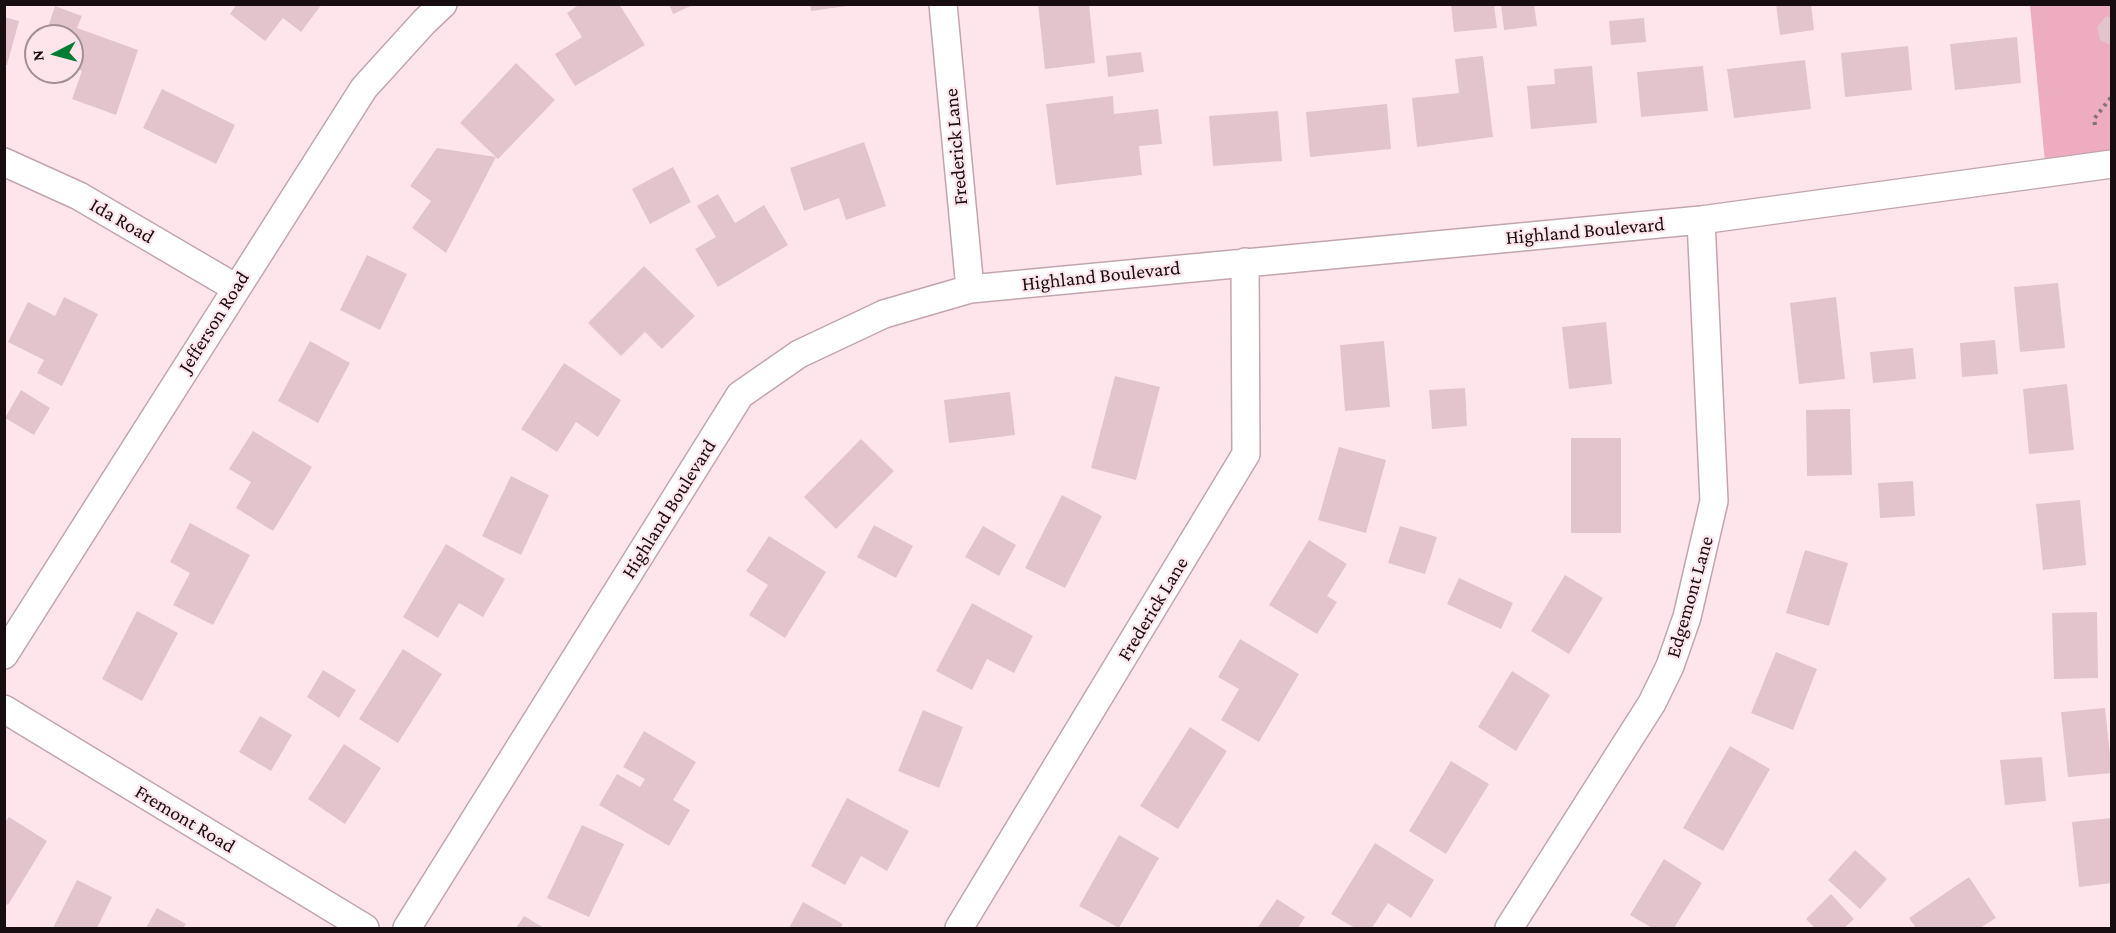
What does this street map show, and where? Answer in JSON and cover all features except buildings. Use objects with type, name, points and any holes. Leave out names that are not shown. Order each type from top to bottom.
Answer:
[{"type":"street","name":"Jefferson Road","points":[[4,655],[364,88],[443,4]]},
{"type":"street","name":"Frederick Lane","points":[[943,4],[970,289]]},
{"type":"street","name":"Ida Road","points":[[4,162],[79,196],[236,288]]},
{"type":"street","name":"Highland Boulevard","points":[[406,928],[740,395],[799,354],[884,314],[970,289],[1701,220],[2112,164]]},
{"type":"street","name":"Edgemont Lane","points":[[1509,928],[1652,703],[1670,666],[1687,617],[1714,501],[1701,220]]},
{"type":"street","name":"Frederick Lane","points":[[959,928],[1246,454],[1245,262]]},
{"type":"street","name":"Fremont Road","points":[[4,709],[365,928]]},
{"type":"path","points":[[2095,125],[2094,119],[2112,96]]},
{"type":"shaded area","points":[[2030,5],[2111,5],[2111,164],[2046,173]]}]
